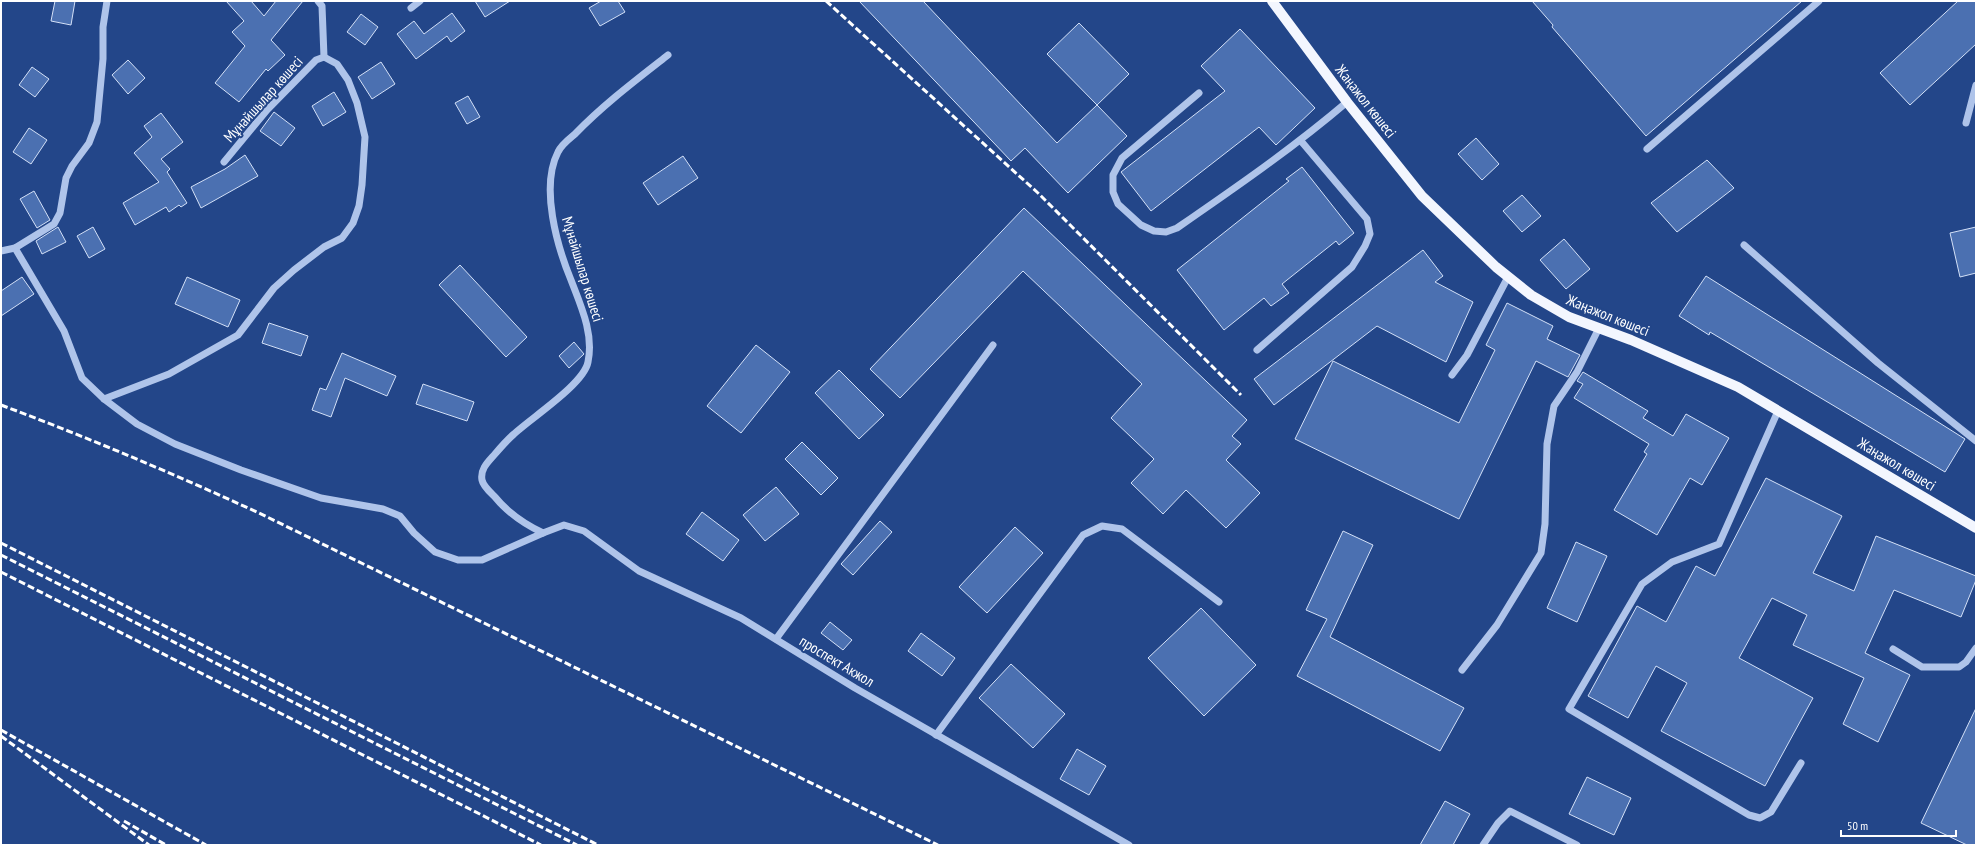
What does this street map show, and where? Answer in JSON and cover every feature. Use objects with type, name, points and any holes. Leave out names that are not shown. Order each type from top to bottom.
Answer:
[{"type":"main road","name":"Жаңажол көшесі","points":[[1272,1],[1347,102],[1422,196],[1508,277],[1531,295],[1569,317],[1631,340],[1738,387],[1976,528]]},
{"type":"street","points":[[1,251],[15,248],[54,224],[60,213],[66,178],[72,166],[89,143],[97,122],[103,67],[103,27],[107,1]]},
{"type":"street","points":[[411,8],[420,1]]},
{"type":"street","points":[[1647,149],[1819,1]]},
{"type":"street","name":"Мұнайшылар көшесі","points":[[322,3],[324,57]]},
{"type":"street","name":"Мұнайшылар көшесі","points":[[543,533],[526,525],[503,508],[482,482],[482,472],[513,434],[566,391],[580,377],[588,365],[590,352],[588,329],[582,308],[570,278],[554,223],[551,194],[551,169],[558,151],[596,112],[668,55]]},
{"type":"street","name":"Мұнайшылар көшесі","points":[[104,399],[169,374],[238,335],[274,288],[294,270],[324,247],[342,238],[354,223],[359,206],[362,185],[365,137],[357,103],[348,80],[337,64],[324,57],[316,60],[267,110],[224,162]]},
{"type":"street","points":[[1966,124],[1976,85]]},
{"type":"street","points":[[1199,93],[1122,158],[1113,175],[1113,192],[1118,204],[1141,225],[1154,231],[1166,232],[1177,228],[1254,176],[1347,102]]},
{"type":"street","points":[[1257,350],[1352,267],[1365,246],[1370,234],[1367,219],[1301,140]]},
{"type":"street","points":[[1744,244],[1878,363],[1976,441]]},
{"type":"street","name":"проспект Акжол","points":[[15,248],[64,331],[82,378],[104,399],[137,424],[175,444],[241,470],[321,498],[383,509],[400,516],[435,552],[458,560],[482,560],[564,525],[584,531],[639,571],[728,611],[936,735],[1129,845]]},
{"type":"street","points":[[1452,375],[1467,355],[1508,277]]},
{"type":"street","points":[[1462,670],[1497,625],[1541,553],[1545,524],[1547,444],[1554,406],[1577,372],[1599,328]]},
{"type":"street","points":[[776,639],[993,345]]},
{"type":"street","points":[[1778,411],[1719,544],[1672,562],[1642,584],[1569,709],[1748,815],[1760,818],[1771,812],[1801,764]]},
{"type":"street","points":[[936,735],[1083,535],[1102,526],[1122,530],[1219,602]]},
{"type":"street","points":[[1892,649],[1922,667],[1959,667],[1966,662],[1976,648]]},
{"type":"street","points":[[1483,845],[1498,823],[1510,811],[1577,845]]},
{"type":"building","points":[[55,1],[75,1],[71,25],[51,21]]},
{"type":"building","points":[[226,1],[251,1],[264,16],[276,1],[303,1],[271,40],[285,55],[268,71],[266,69],[239,102],[215,83],[245,46],[232,32],[244,21]]},
{"type":"building","points":[[475,1],[510,1],[485,17]]},
{"type":"building","points":[[601,1],[618,1],[625,12],[600,26],[589,8]]},
{"type":"building","points":[[859,1],[923,1],[1057,143],[1097,105],[1127,136],[1068,193],[1025,148],[1011,161]]},
{"type":"building","points":[[1532,1],[1802,1],[1646,136],[1552,27],[1553,25]]},
{"type":"building","points":[[1958,1],[1976,1],[1976,44],[1910,105],[1880,73]]},
{"type":"building","points":[[452,13],[465,31],[451,42],[447,36],[416,59],[397,34],[414,21],[424,34]]},
{"type":"building","points":[[361,14],[378,27],[365,45],[347,32]]},
{"type":"building","points":[[1079,23],[1129,74],[1097,105],[1047,54]]},
{"type":"building","points":[[1240,29],[1315,108],[1276,145],[1259,127],[1151,211],[1121,172],[1225,91],[1201,66]]},
{"type":"building","points":[[128,60],[145,78],[128,94],[112,75]]},
{"type":"building","points":[[381,62],[395,84],[372,99],[358,77]]},
{"type":"building","points":[[32,67],[49,79],[35,97],[19,85]]},
{"type":"building","points":[[334,92],[346,112],[323,126],[312,106]]},
{"type":"building","points":[[468,96],[480,117],[467,124],[455,103]]},
{"type":"building","points":[[274,112],[295,128],[281,146],[260,131]]},
{"type":"building","points":[[161,113],[183,142],[161,159],[170,169],[167,172],[187,203],[181,207],[179,205],[169,212],[166,207],[135,225],[123,203],[159,182],[134,153],[152,137],[144,126]]},
{"type":"building","points":[[29,128],[47,140],[31,164],[13,152]]},
{"type":"building","points":[[1476,138],[1499,164],[1482,180],[1458,154]]},
{"type":"building","points":[[245,155],[258,176],[201,208],[191,187],[225,169]]},
{"type":"building","points":[[683,156],[698,178],[658,205],[643,183]]},
{"type":"building","points":[[1707,160],[1734,188],[1677,232],[1651,203]]},
{"type":"building","points":[[1302,167],[1354,233],[1339,245],[1336,241],[1282,284],[1289,293],[1271,306],[1264,298],[1224,330],[1177,270],[1289,181],[1286,179]]},
{"type":"building","points":[[34,191],[50,220],[37,228],[20,199]]},
{"type":"building","points":[[1522,195],[1541,216],[1522,232],[1503,211]]},
{"type":"building","points":[[1024,208],[1247,420],[1232,436],[1241,444],[1226,460],[1260,493],[1226,528],[1186,490],[1163,514],[1131,483],[1154,459],[1111,418],[1142,384],[1023,271],[900,398],[870,369]]},
{"type":"building","points":[[58,227],[66,242],[42,254],[36,241]]},
{"type":"building","points":[[93,227],[105,249],[89,258],[77,236]]},
{"type":"building","points":[[1976,227],[1976,273],[1960,277],[1950,233]]},
{"type":"building","points":[[1564,239],[1590,269],[1566,289],[1540,260]]},
{"type":"building","points":[[1423,250],[1443,276],[1435,282],[1473,302],[1446,362],[1377,326],[1274,405],[1254,379]]},
{"type":"building","points":[[460,265],[527,337],[506,357],[439,285]]},
{"type":"building","points":[[1706,276],[1965,439],[1945,472],[1710,332],[1709,335],[1679,316]]},
{"type":"building","points":[[22,277],[34,294],[1,316],[1,291]]},
{"type":"building","points":[[187,277],[240,300],[228,327],[175,304]]},
{"type":"building","points":[[1507,303],[1553,326],[1547,339],[1580,355],[1568,377],[1536,361],[1459,519],[1295,439],[1333,361],[1459,423],[1495,350],[1486,345]]},
{"type":"building","points":[[269,323],[308,336],[301,356],[262,343]]},
{"type":"building","points":[[574,342],[584,354],[569,368],[559,356]]},
{"type":"building","points":[[756,345],[790,372],[741,433],[707,406]]},
{"type":"building","points":[[342,353],[396,376],[387,396],[345,378],[331,417],[312,410],[320,388],[326,390]]},
{"type":"building","points":[[839,370],[884,415],[859,439],[815,393]]},
{"type":"building","points":[[1583,372],[1648,411],[1643,418],[1673,436],[1686,414],[1729,438],[1702,485],[1690,478],[1657,535],[1614,510],[1647,454],[1644,452],[1649,444],[1574,398],[1583,384],[1577,381]]},
{"type":"building","points":[[423,384],[474,402],[467,421],[416,404]]},
{"type":"building","points":[[802,442],[838,478],[821,495],[785,459]]},
{"type":"building","points":[[1766,478],[1842,516],[1813,573],[1854,591],[1876,536],[1976,576],[1976,580],[1961,617],[1894,590],[1865,653],[1910,675],[1878,742],[1843,724],[1864,678],[1793,645],[1807,615],[1772,598],[1739,658],[1813,698],[1765,786],[1661,731],[1687,683],[1656,666],[1628,718],[1588,696],[1637,606],[1666,622],[1696,566],[1715,576]]},
{"type":"building","points":[[776,487],[799,514],[765,541],[743,515]]},
{"type":"building","points":[[702,512],[739,540],[723,561],[686,534]]},
{"type":"building","points":[[880,521],[892,532],[853,575],[841,564]]},
{"type":"building","points":[[1015,527],[1043,553],[987,613],[959,587]]},
{"type":"building","points":[[1343,531],[1373,545],[1330,637],[1464,708],[1440,751],[1297,676],[1327,619],[1306,610]]},
{"type":"building","points":[[1576,542],[1607,556],[1577,622],[1547,608]]},
{"type":"building","points":[[1201,608],[1256,665],[1204,716],[1148,658]]},
{"type":"building","points":[[830,622],[852,640],[843,650],[821,633]]},
{"type":"building","points":[[921,633],[955,658],[942,676],[908,651]]},
{"type":"building","points":[[1011,664],[1065,714],[1033,748],[979,698]]},
{"type":"building","points":[[1976,708],[1976,845],[1967,845],[1921,823]]},
{"type":"building","points":[[1077,749],[1106,766],[1089,795],[1060,779]]},
{"type":"building","points":[[1587,777],[1631,798],[1614,835],[1569,814]]},
{"type":"building","points":[[1445,801],[1470,814],[1453,845],[1420,845]]},
{"type":"railway","points":[[826,1],[1038,193],[1241,395]]},
{"type":"railway","points":[[1,405],[131,457],[259,513],[938,845]]},
{"type":"railway","points":[[1,543],[598,845]]},
{"type":"railway","points":[[1,555],[577,845]]},
{"type":"railway","points":[[1,572],[541,845]]},
{"type":"railway","points":[[1,730],[206,845]]},
{"type":"railway","points":[[1,736],[149,845]]},
{"type":"railway","points":[[124,821],[166,845]]}]
